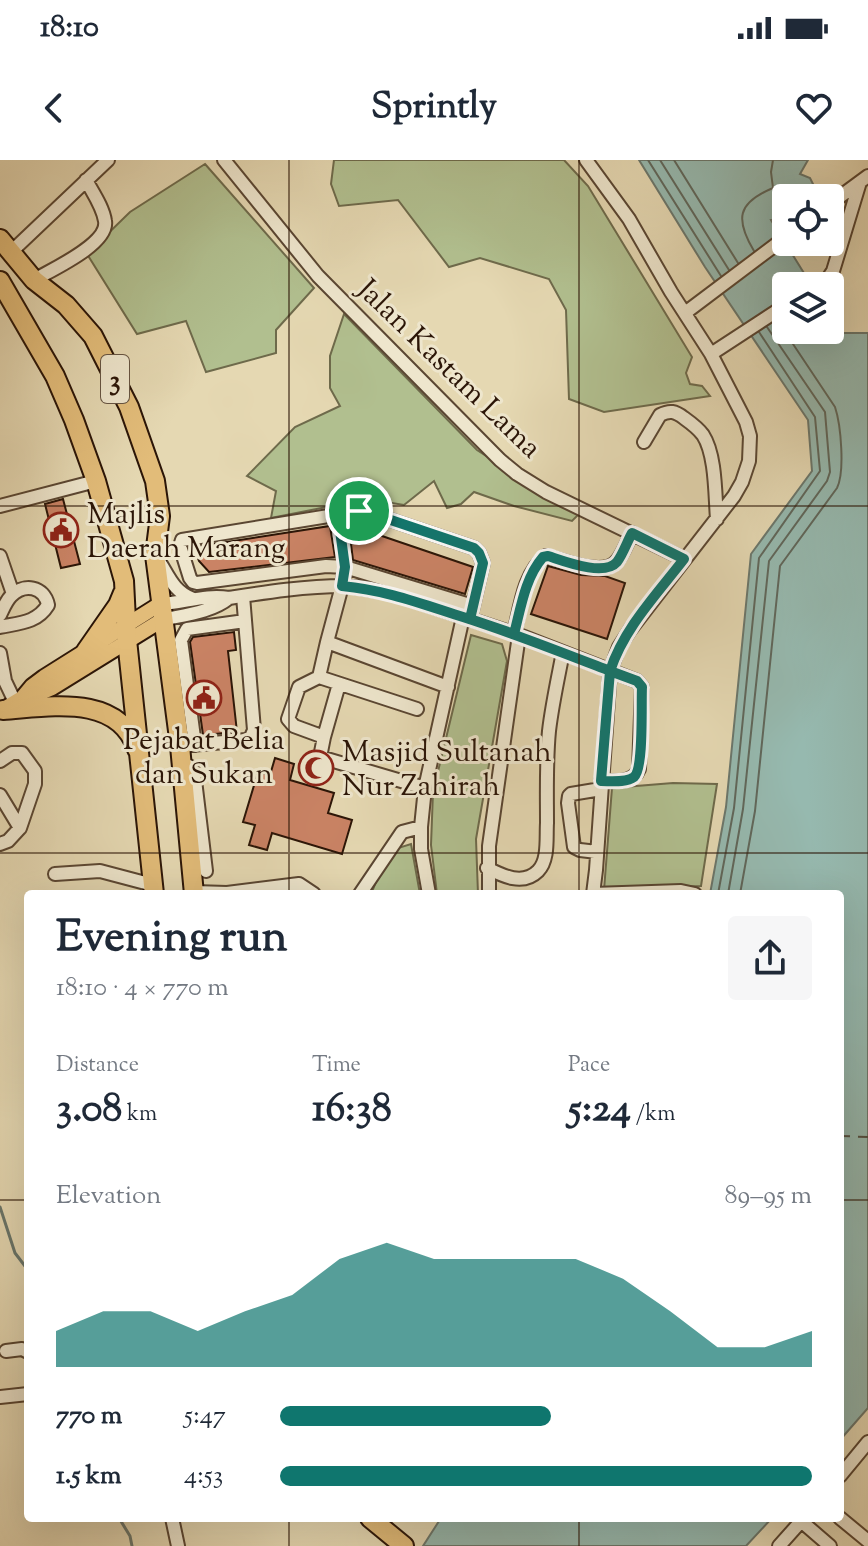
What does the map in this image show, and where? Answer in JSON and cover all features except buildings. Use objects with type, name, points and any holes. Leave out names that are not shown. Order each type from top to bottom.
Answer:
[{"type":"highway","name":"3","points":[[6,246],[34,280],[66,305],[93,336],[129,407],[155,481],[160,516],[155,555],[161,612],[185,752],[193,829],[194,890]]},
{"type":"highway","name":"3","points":[[0,281],[55,376],[74,420],[96,481],[124,581],[153,890]]},
{"type":"highway","points":[[86,651],[118,605],[124,581]]},
{"type":"highway","points":[[10,705],[67,706],[99,711],[120,723],[131,735],[141,763]]},
{"type":"highway","points":[[373,1522],[385,1540],[404,1546]]},
{"type":"main road","points":[[10,705],[44,677],[86,651],[161,612]]},
{"type":"main road","points":[[10,705],[52,688],[127,632]]},
{"type":"street","points":[[6,246],[108,160]]},
{"type":"street","name":"Jalan Kastam Lama","points":[[224,160],[318,276],[500,460],[546,492],[684,559]]},
{"type":"street","points":[[586,160],[629,219],[711,354],[746,422],[751,450],[742,482],[630,630],[619,647],[610,671],[593,890]]},
{"type":"street","points":[[844,194],[864,179]]},
{"type":"street","points":[[832,272],[864,179]]},
{"type":"street","points":[[34,280],[92,246],[105,227],[104,218],[86,180]]},
{"type":"street","points":[[685,313],[772,247]]},
{"type":"street","points":[[711,354],[772,314]]},
{"type":"street","points":[[644,442],[660,415],[665,413],[678,413],[696,427],[710,453],[717,519]]},
{"type":"street","points":[[0,506],[96,481]]},
{"type":"street","points":[[428,890],[421,849],[425,788],[448,687],[466,618],[473,606],[483,563],[479,553],[474,548],[359,511],[182,540],[180,546],[190,578],[197,583],[326,566],[345,567],[473,606]]},
{"type":"street","points":[[319,677],[345,567],[338,516]]},
{"type":"street","points":[[489,890],[487,868],[516,634],[528,581],[541,558],[548,556],[586,567],[614,565],[632,533]]},
{"type":"street","points":[[155,555],[174,587],[194,599]]},
{"type":"street","points":[[0,556],[13,594]]},
{"type":"street","points":[[161,612],[194,599],[342,586],[394,594],[516,634],[640,683],[641,749],[637,775],[571,794],[568,803],[574,847],[597,852]]},
{"type":"street","points":[[0,615],[13,594],[24,589],[37,589],[46,595],[48,605],[35,619],[0,627]]},
{"type":"street","points":[[243,596],[254,730],[246,740],[185,752],[181,640],[187,629],[245,621]]},
{"type":"street","points":[[161,612],[209,610],[229,598]]},
{"type":"street","points":[[327,642],[448,687]]},
{"type":"street","points":[[487,868],[509,878],[525,878],[543,864],[549,729],[563,652]]},
{"type":"street","points":[[0,653],[10,705]]},
{"type":"street","points":[[324,737],[294,726],[288,719],[299,687],[319,677],[417,709]]},
{"type":"street","points":[[339,684],[320,757],[425,788]]},
{"type":"street","points":[[0,761],[12,753],[22,753],[35,771],[35,784],[20,828],[8,841],[0,844]]},
{"type":"street","points":[[0,795],[20,828]]},
{"type":"street","points":[[363,890],[402,832],[421,827]]},
{"type":"street","points":[[193,829],[206,871]]},
{"type":"street","points":[[55,874],[100,871],[153,890]]},
{"type":"street","points":[[256,890],[299,884],[308,890]]},
{"type":"street","points":[[6,1351],[24,1350]]},
{"type":"street","points":[[0,1397],[24,1394]]},
{"type":"street","points":[[844,1471],[868,1442]]},
{"type":"street","points":[[844,1521],[868,1541]]},
{"type":"street","points":[[173,1522],[178,1546]]},
{"type":"street","points":[[779,1546],[801,1522]]},
{"type":"street","points":[[805,1522],[830,1546]]},
{"type":"green space","points":[[334,160],[564,160],[588,186],[692,357],[686,373],[690,384],[702,386],[710,396],[604,412],[569,399],[566,310],[549,279],[480,258],[449,267],[398,200],[339,206],[331,184]]},
{"type":"green space","points":[[205,164],[314,288],[276,330],[276,353],[206,372],[186,321],[137,334],[87,254],[130,212]]},
{"type":"green space","points":[[344,314],[477,450],[578,515],[572,521],[474,492],[461,504],[447,508],[434,481],[404,505],[367,499],[271,518],[276,491],[247,476],[295,427],[340,406],[330,388],[330,356]]},
{"type":"green space","points":[[471,635],[502,644],[507,661],[476,839],[478,890],[437,890],[431,845],[433,792]]},
{"type":"green space","points":[[673,783],[717,784],[701,886],[604,890],[612,788]]},
{"type":"green space","points":[[411,844],[419,890],[373,890],[382,867],[398,848]]},
{"type":"water","points":[[639,160],[808,160],[800,174],[810,178],[813,184],[772,184],[772,256],[793,256],[803,272],[772,272],[772,344],[844,344],[844,333],[868,333],[868,1408],[844,1435],[844,890],[711,890],[726,807],[751,554],[812,471],[808,420],[705,267]]},
{"type":"water","points":[[438,1522],[768,1522],[746,1546],[423,1546]]},
{"type":"waterway","points":[[0,1207],[15,1253],[24,1265]]},
{"type":"waterway","points":[[121,1522],[132,1546]]},
{"type":"ferry route","points":[[844,1136],[868,1137]]},
{"type":"place","name":"Majlis Daerah Marang","points":[[61,530]]},
{"type":"place","name":"Pejabat Belia dan Sukan","points":[[204,698]]},
{"type":"place","name":"Masjid Sultanah Nur Zahirah","points":[[316,768]]},
{"type":"route","points":[[359,511],[338,516],[345,567],[342,586],[394,594],[463,617],[519,635],[610,671],[601,781],[627,780],[637,775],[641,749],[642,687],[637,681],[610,671],[619,647],[630,630],[684,559],[632,533],[617,561],[608,567],[586,567],[543,557],[528,581],[522,601],[514,634],[470,619],[483,563],[474,548],[359,511]]}]
